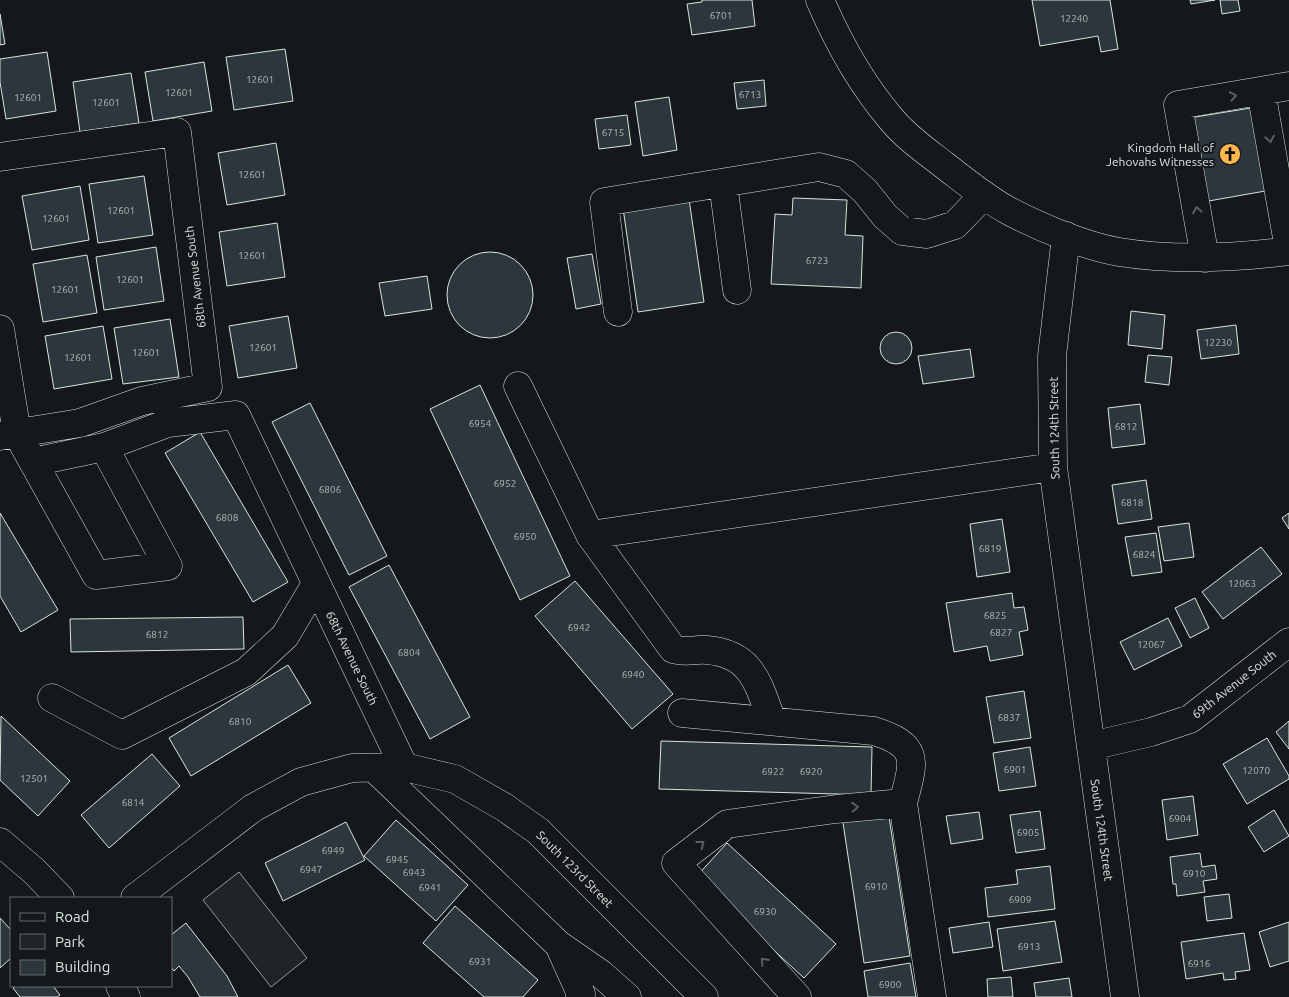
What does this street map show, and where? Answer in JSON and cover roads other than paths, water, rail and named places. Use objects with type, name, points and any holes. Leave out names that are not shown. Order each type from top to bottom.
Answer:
[{"type":"street","points":[[820,0],[829,20],[864,82],[893,121],[922,148],[984,195],[1008,210],[1066,236],[1118,252],[1205,258],[1289,250],[1262,91]]},
{"type":"street","points":[[1205,258],[1178,105],[1289,86]]},
{"type":"street","name":"68th Avenue South","points":[[0,157],[177,132],[208,387],[142,401],[80,423],[9,434]]},
{"type":"street","points":[[618,312],[604,202],[819,167],[846,174],[865,191],[885,216],[902,230],[927,234],[955,225],[984,195]]},
{"type":"street","points":[[723,183],[737,290]]},
{"type":"street","name":"South 124th Street","points":[[1066,236],[1052,356],[1053,467],[1125,997]]},
{"type":"street","points":[[0,329],[9,434],[33,462],[96,574],[168,566],[104,447],[33,462]]},
{"type":"street","points":[[518,386],[590,535],[673,649],[681,652],[719,651],[744,663],[756,678],[772,720]]},
{"type":"street","name":"68th Avenue South","points":[[104,447],[168,424],[236,415],[404,767]]},
{"type":"street","points":[[590,535],[1053,467]]},
{"type":"street","points":[[52,698],[122,735],[246,672],[285,636],[316,584]]},
{"type":"street","name":"69th Avenue South","points":[[1091,746],[1151,732],[1190,719],[1289,642]]},
{"type":"street","points":[[682,713],[874,731],[893,737],[905,746],[911,758],[910,776],[903,803],[932,997]]},
{"type":"street","name":"South 123rd Street","points":[[136,897],[253,808],[301,782],[352,768],[404,767],[455,779],[504,807],[538,831],[704,997]]},
{"type":"street","points":[[374,768],[559,945],[601,974],[627,997]]},
{"type":"street","points":[[797,997],[676,863],[727,824],[836,809],[903,803]]},
{"type":"street","points":[[0,842],[59,897]]},
{"type":"street","points":[[559,945],[581,994],[580,997]]},
{"type":"place","name":"Kingdom Hall of Jehovahs Witnesses","points":[[1230,154]]}]
